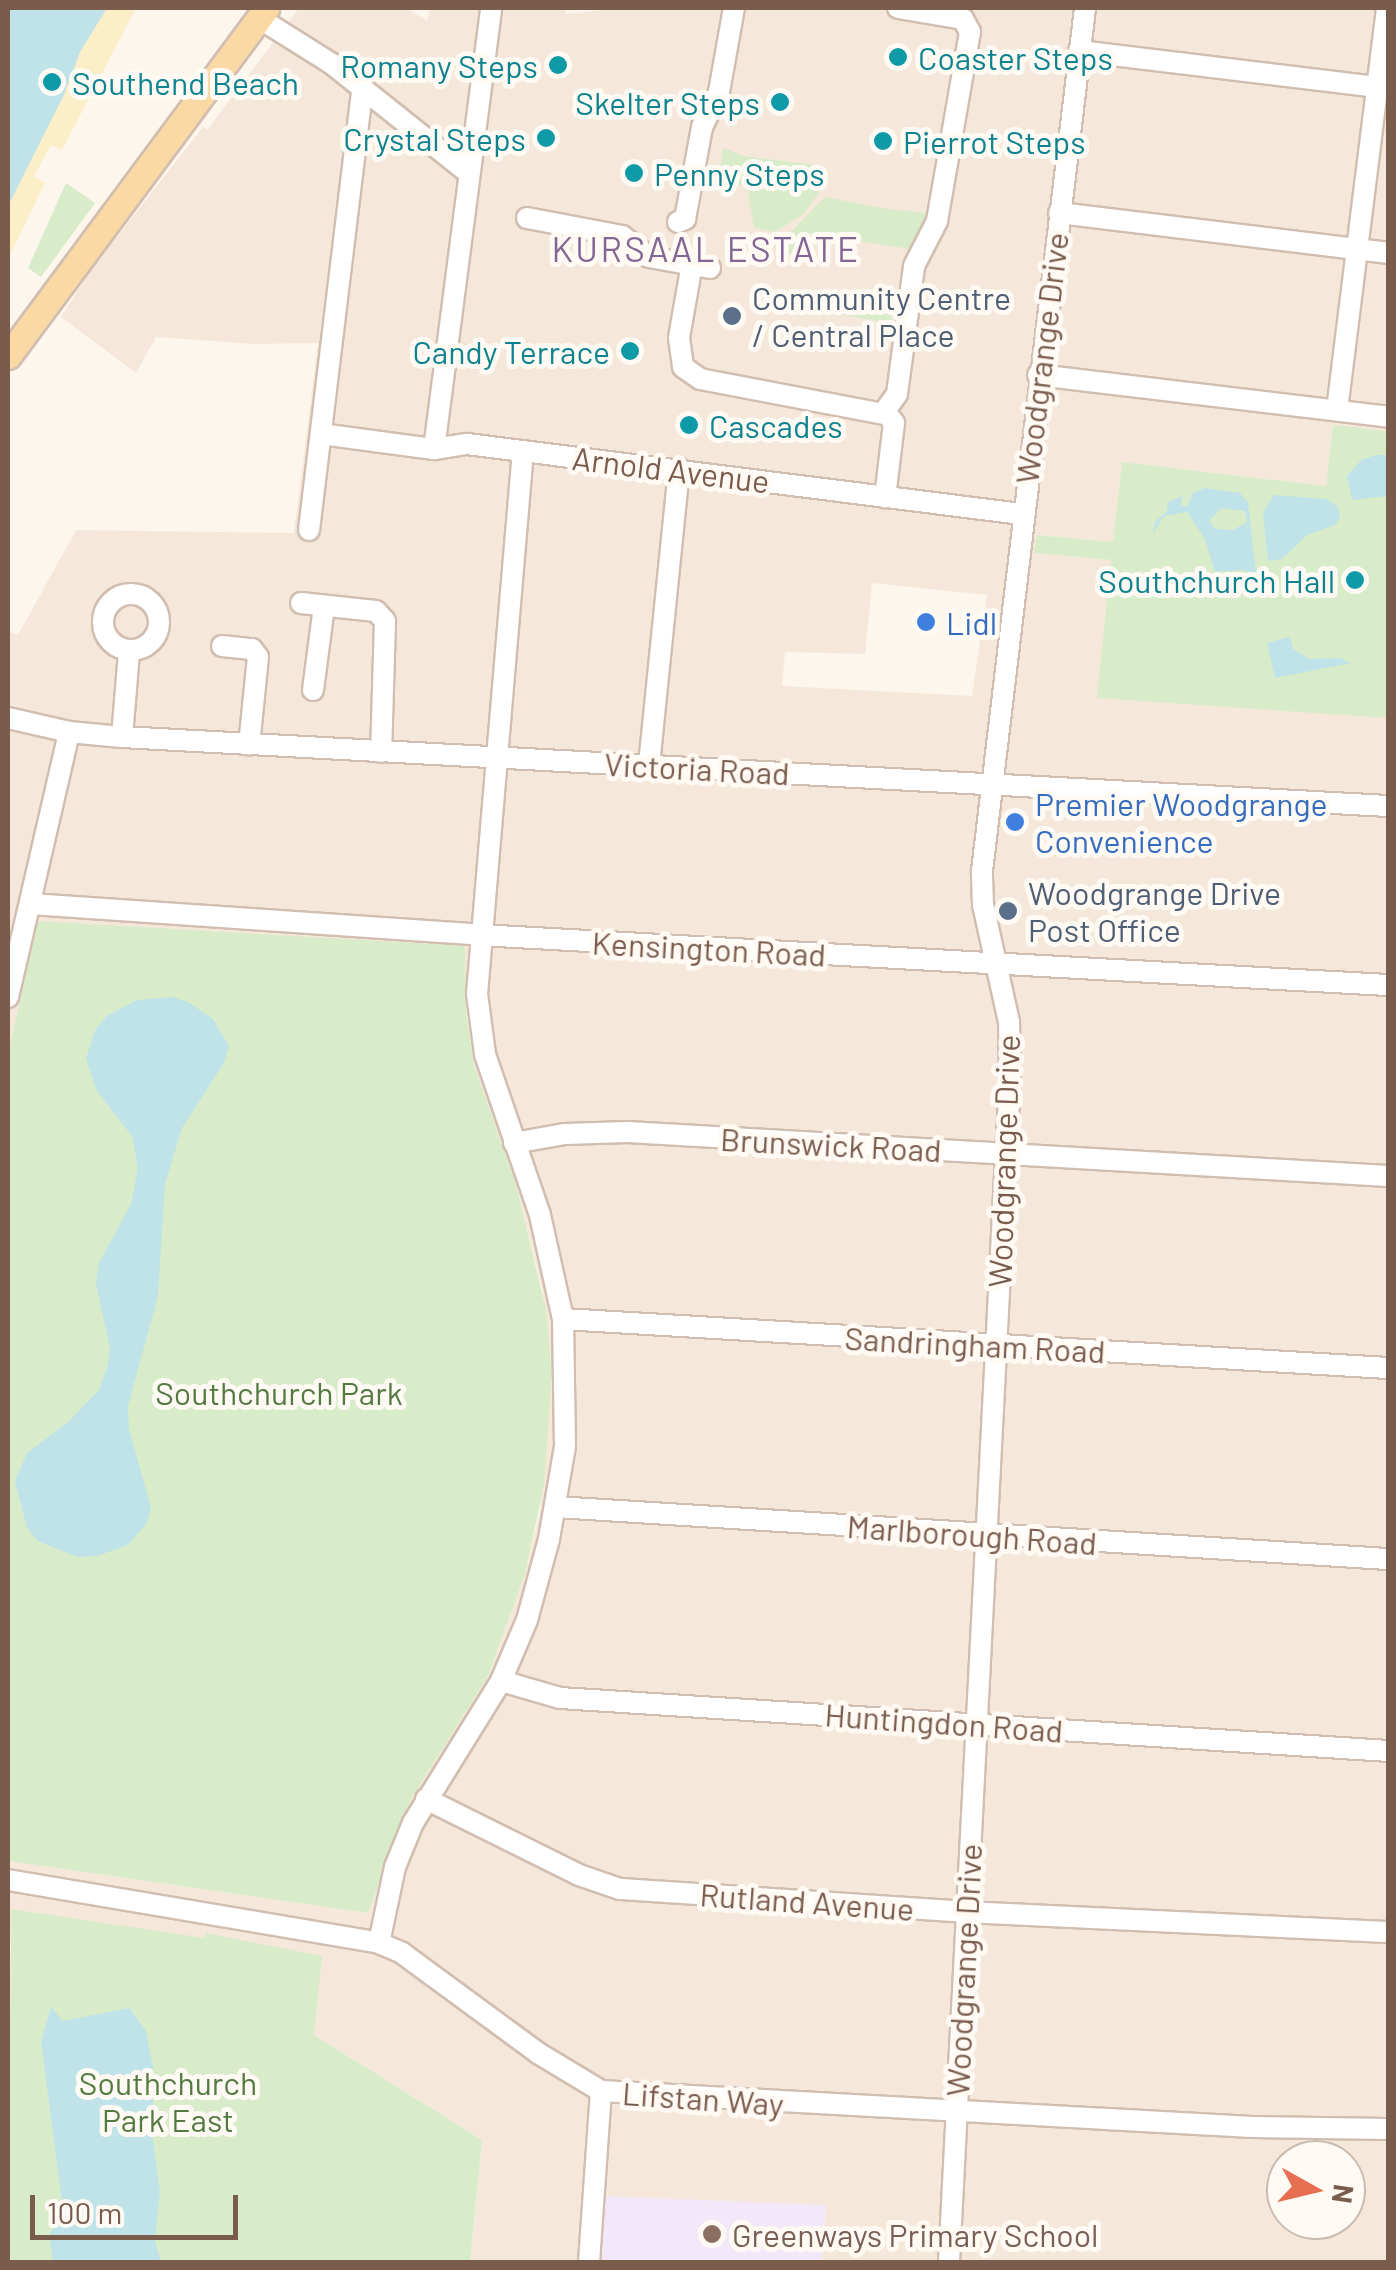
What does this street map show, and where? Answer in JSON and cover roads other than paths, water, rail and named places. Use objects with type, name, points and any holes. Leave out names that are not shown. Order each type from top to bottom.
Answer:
[{"type":"main road","points":[[8,356],[262,13]]},
{"type":"street","points":[[434,449],[466,171],[490,8]]},
{"type":"street","points":[[691,211],[702,127],[719,92],[734,8]]},
{"type":"street","points":[[884,412],[896,394],[914,266],[940,212],[970,32],[964,13],[898,8]]},
{"type":"street","name":"Woodgrange Drive","points":[[948,2262],[1011,1040],[982,885],[1038,375],[1085,8]]},
{"type":"street","points":[[1337,410],[1356,249],[1383,87],[1386,8]]},
{"type":"street","points":[[262,13],[466,171]]},
{"type":"street","points":[[1079,52],[1383,87]]},
{"type":"street","points":[[309,530],[362,87]]},
{"type":"street","points":[[1058,213],[1388,253]]},
{"type":"street","points":[[527,218],[622,236],[649,257],[701,266],[678,348],[683,368],[693,376],[884,412],[894,423],[885,497]]},
{"type":"street","points":[[1038,375],[1388,417]]},
{"type":"street","name":"Arnold Avenue","points":[[321,434],[434,449],[468,444],[523,450],[1022,514]]},
{"type":"street","points":[[379,1943],[396,1868],[426,1799],[501,1680],[527,1620],[556,1507],[567,1390],[562,1319],[540,1215],[495,1091],[479,1018],[479,935],[523,450]]},
{"type":"street","points":[[649,765],[679,470]]},
{"type":"street","points":[[301,603],[376,611],[386,621],[382,752]]},
{"type":"street","points":[[313,690],[324,606]]},
{"type":"street","points":[[222,646],[252,649],[258,657],[249,745]]},
{"type":"street","points":[[122,737],[129,650]]},
{"type":"street","name":"Victoria Road","points":[[8,718],[69,732],[122,737],[1388,806]]},
{"type":"street","points":[[8,998],[69,732]]},
{"type":"street","name":"Kensington Road","points":[[30,904],[479,935],[1388,985]]},
{"type":"street","name":"Brunswick Road","points":[[514,1142],[565,1134],[628,1132],[1388,1176]]},
{"type":"street","name":"Sandringham Road","points":[[562,1319],[1388,1368]]},
{"type":"street","name":"Marlborough Road","points":[[556,1507],[1388,1560]]},
{"type":"street","name":"Huntingdon Road","points":[[501,1680],[560,1698],[1388,1752]]},
{"type":"street","name":"Rutland Avenue","points":[[426,1799],[580,1875],[620,1888],[965,1912],[1388,1932]]},
{"type":"street","name":"Lifstan Way","points":[[8,1880],[379,1943],[402,1953],[538,2053],[601,2091],[1252,2127],[1388,2129]]},
{"type":"street","points":[[589,2262],[601,2091]]},
{"type":"water","name":"Southend Beach","points":[[8,8],[107,8],[80,52],[64,95],[8,206]]},
{"type":"water","points":[[1388,455],[1388,496],[1352,500],[1347,476],[1361,460]]},
{"type":"water","points":[[1205,488],[1240,493],[1248,503],[1256,574],[1242,570],[1215,572],[1205,539],[1187,512],[1164,516],[1153,534],[1155,522],[1167,511],[1168,502],[1182,496],[1181,506],[1187,507],[1193,493]],"holes":[[[1221,508],[1245,511],[1247,522],[1233,530],[1215,529],[1209,521]]]},
{"type":"water","points":[[1274,495],[1327,499],[1338,507],[1340,518],[1335,525],[1307,535],[1282,559],[1268,561],[1263,512]]},
{"type":"water","points":[[1290,637],[1293,649],[1309,659],[1340,658],[1351,663],[1275,678],[1267,643]]},
{"type":"water","points":[[172,997],[188,1002],[213,1019],[229,1046],[224,1063],[182,1128],[165,1184],[158,1296],[128,1406],[129,1429],[151,1508],[147,1523],[128,1545],[97,1556],[77,1557],[38,1541],[27,1528],[15,1481],[27,1453],[68,1422],[99,1390],[108,1365],[110,1348],[96,1284],[99,1263],[131,1204],[138,1168],[132,1136],[96,1090],[86,1058],[96,1028],[107,1016],[137,1000]]},
{"type":"water","points":[[51,2007],[63,2021],[129,2008],[146,2031],[154,2073],[152,2134],[160,2191],[155,2241],[161,2262],[53,2262],[49,2235],[63,2210],[41,2041]]},
{"type":"place","name":"Coaster Steps","points":[[898,57]]},
{"type":"place","name":"Romany Steps","points":[[558,65]]},
{"type":"place","name":"Southend Beach","points":[[52,82]]},
{"type":"place","name":"Skelter Steps","points":[[780,102]]},
{"type":"place","name":"Crystal Steps","points":[[546,138]]},
{"type":"place","name":"Pierrot Steps","points":[[883,141]]},
{"type":"place","name":"Penny Steps","points":[[634,173]]},
{"type":"place","name":"Community Centre / Central Place","points":[[732,316]]},
{"type":"place","name":"Candy Terrace","points":[[630,351]]},
{"type":"place","name":"Cascades","points":[[689,425]]},
{"type":"place","name":"Southchurch Hall","points":[[1355,580]]},
{"type":"place","name":"Lidl","points":[[926,622]]},
{"type":"place","name":"Premier Woodgrange Convenience","points":[[1015,822]]},
{"type":"place","name":"Woodgrange Drive Post Office","points":[[1008,911]]},
{"type":"place","name":"Greenways Primary School","points":[[712,2234]]},
{"type":"district","name":"KURSAAL ESTATE","points":[[706,248]]},
{"type":"park label","name":"Southchurch Park","points":[[279,1392]]},
{"type":"park label","name":"Southchurch Park East","points":[[168,2102]]}]
